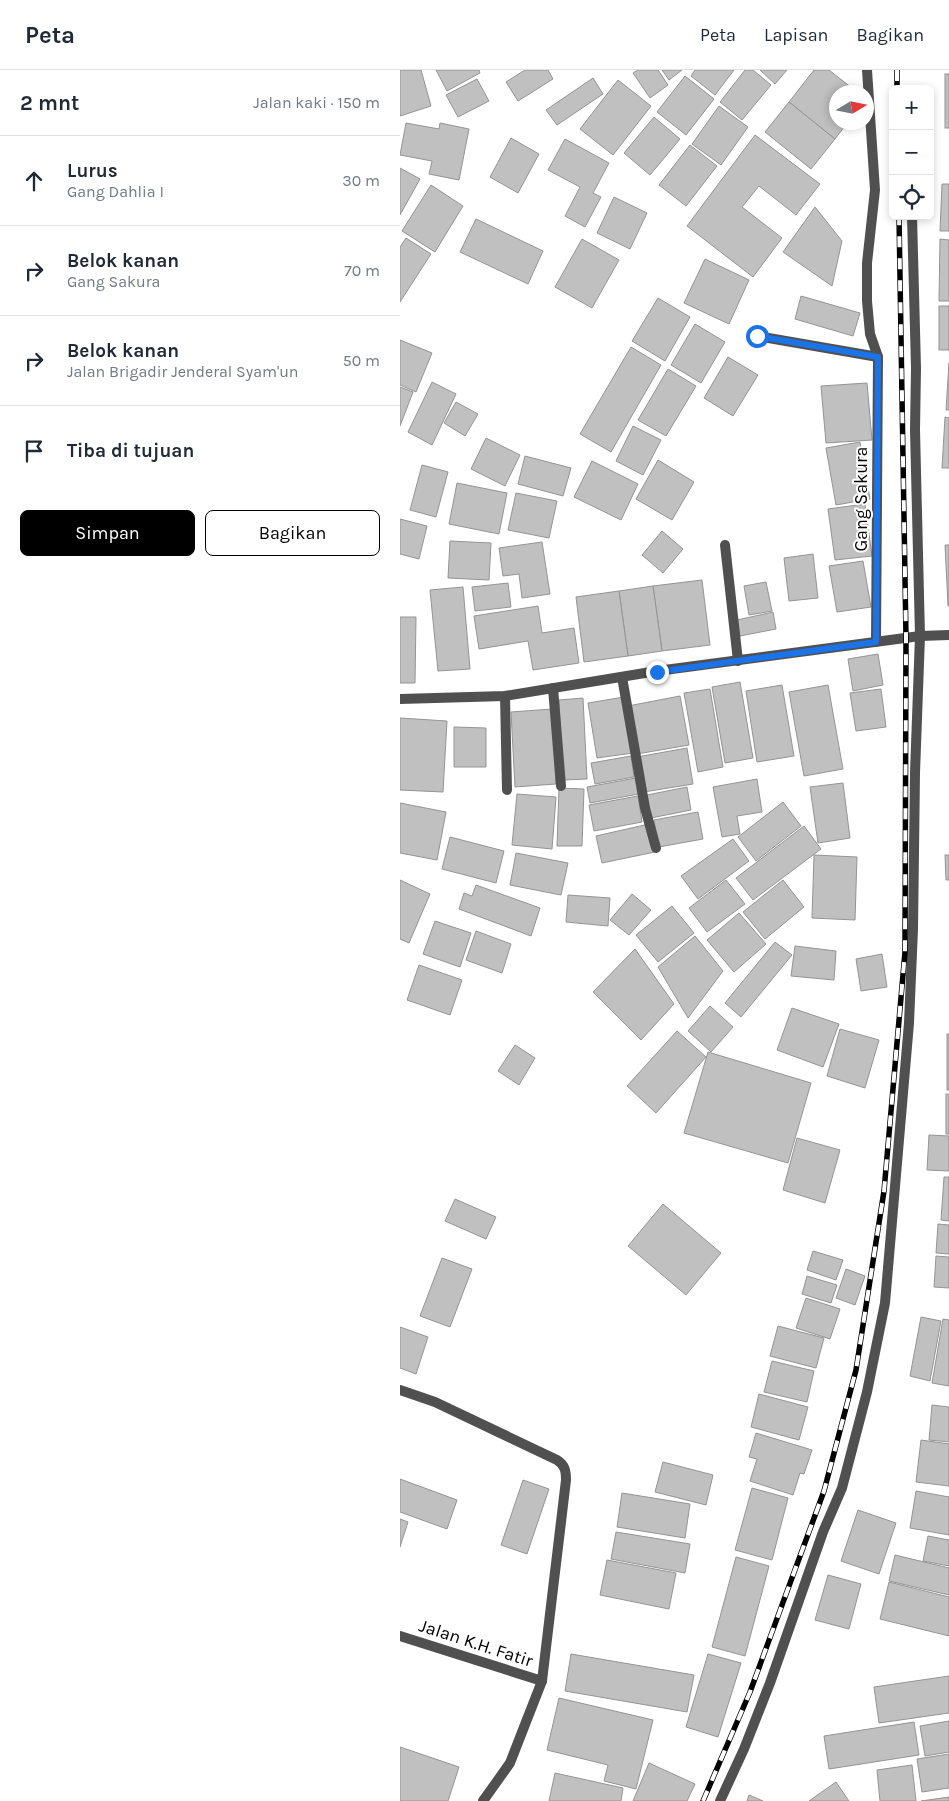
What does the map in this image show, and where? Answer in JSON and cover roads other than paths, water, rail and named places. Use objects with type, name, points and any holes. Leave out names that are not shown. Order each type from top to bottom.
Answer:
[{"type":"street","name":"Gang Sakura","points":[[867,70],[875,190],[867,263],[866,301],[870,334],[878,357],[876,642]]},
{"type":"street","points":[[720,1801],[744,1749],[770,1683],[823,1532],[842,1488],[867,1392],[885,1304],[909,1023],[920,636],[912,220]]},
{"type":"street","points":[[757,336],[878,357]]},
{"type":"street","points":[[725,545],[738,661]]},
{"type":"street","points":[[400,699],[506,696],[738,661],[920,636],[949,635]]},
{"type":"street","points":[[622,677],[645,808],[656,848]]},
{"type":"street","points":[[553,688],[561,786]]},
{"type":"street","points":[[506,696],[507,790]]},
{"type":"street","points":[[400,1390],[435,1402],[563,1464],[566,1480],[542,1681],[510,1763],[484,1801]]},
{"type":"street","name":"Jalan K.H. Fatir","points":[[400,1636],[542,1681]]},
{"type":"railway","points":[[897,70],[897,85]]},
{"type":"railway","points":[[703,1801],[750,1692],[824,1491],[856,1370],[884,1191],[905,952],[906,638],[899,220]]}]
